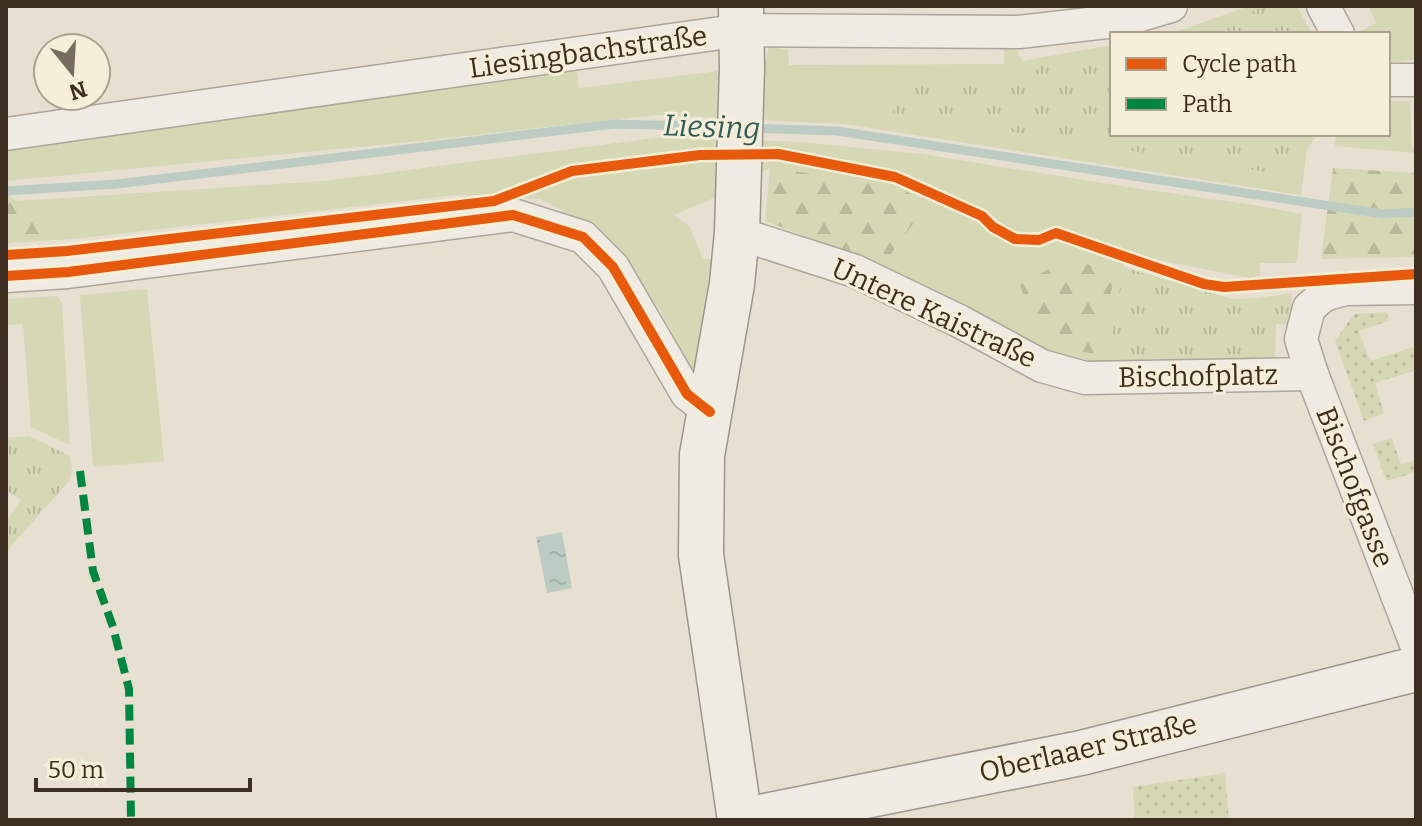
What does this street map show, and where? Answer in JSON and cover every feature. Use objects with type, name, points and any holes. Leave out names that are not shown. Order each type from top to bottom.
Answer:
[{"type":"main road","points":[[740,820],[701,555],[702,455],[732,284],[737,233],[742,18]]},
{"type":"main road","name":"Oberlaaer Straße","points":[[758,820],[765,816],[1081,753],[1416,669]]},
{"type":"street","name":"Liesingbachstraße","points":[[6,134],[742,18],[1019,32],[1124,20],[1171,6]]},
{"type":"street","points":[[1323,6],[1337,32]]},
{"type":"street","points":[[1390,80],[1416,80]]},
{"type":"street","points":[[6,276],[68,272],[513,215],[583,237],[613,267],[687,394],[710,412]]},
{"type":"street","name":"Untere Kaistraße","points":[[737,233],[855,271],[959,321],[1042,366],[1085,378]]},
{"type":"street","points":[[1312,374],[1301,339],[1309,308],[1324,295],[1345,289],[1416,288]]},
{"type":"street","name":"Bischofplatz","points":[[1085,378],[1312,374]]},
{"type":"street","name":"Bischofgasse","points":[[1312,374],[1416,644]]},
{"type":"green space","points":[[1249,6],[1297,6],[1311,32],[1176,32]]},
{"type":"green space","points":[[1266,6],[1278,6],[1292,32],[1193,32]]},
{"type":"green space","points":[[1369,6],[1416,6],[1416,59],[1390,62],[1390,32],[1360,32],[1376,23]]},
{"type":"green space","points":[[1011,45],[1022,61],[1110,45],[1110,136],[1316,136],[1307,150],[1301,195],[845,124],[657,115],[6,181],[6,149],[576,66],[579,88],[719,71],[766,59],[769,47],[788,50],[789,65],[1004,64],[1004,47]]},
{"type":"green space","points":[[1110,56],[1110,136],[1295,136],[1285,175],[893,113],[898,76],[1009,81],[1032,73],[1049,60]]},
{"type":"green space","points":[[1410,101],[1412,147],[1416,147],[1416,153],[1335,146],[1336,136],[1390,136],[1390,102]]},
{"type":"green space","points":[[663,137],[802,142],[922,154],[1302,214],[1297,259],[1295,263],[1260,263],[1260,276],[1249,278],[1128,254],[1123,267],[1108,366],[1061,360],[882,266],[929,201],[887,184],[770,168],[674,215],[690,227],[703,259],[712,259],[694,376],[659,308],[591,226],[540,199],[457,195],[73,239],[16,201],[324,181]]},
{"type":"green space","points":[[770,168],[887,184],[930,201],[882,266],[765,221]]},
{"type":"green space","points":[[1333,168],[1416,173],[1416,257],[1321,259]]},
{"type":"green space","points":[[6,194],[73,239],[6,243]]},
{"type":"green space","points":[[1064,260],[1115,270],[1100,354],[1064,350],[1037,333],[1020,285]]},
{"type":"green space","points":[[1123,267],[1232,299],[1292,293],[1290,325],[1276,324],[1275,361],[1108,366]]},
{"type":"green space","points":[[147,289],[164,461],[93,467],[80,295]]},
{"type":"green space","points":[[57,296],[62,303],[70,445],[31,427],[23,324],[6,325],[6,299]]},
{"type":"green space","points":[[1387,312],[1388,321],[1359,331],[1370,361],[1416,346],[1416,370],[1375,383],[1384,413],[1364,421],[1335,341],[1354,314]]},
{"type":"green space","points":[[29,436],[70,456],[72,470],[70,480],[6,552],[6,521],[21,500],[6,490],[6,438]]},
{"type":"green space","points":[[1392,438],[1401,465],[1416,460],[1416,472],[1386,481],[1373,444]]},
{"type":"green space","points":[[1225,773],[1229,820],[1135,820],[1133,787]]},
{"type":"water","points":[[562,532],[572,588],[547,593],[536,537]]},
{"type":"waterway","name":"Liesing","points":[[6,191],[117,184],[614,124],[727,127]]},
{"type":"waterway","name":"Liesing","points":[[750,128],[837,131],[1383,214],[1416,212]]},
{"type":"marked path","points":[[80,471],[93,571],[113,627],[129,689],[131,820]]},
{"type":"cycle path","points":[[6,255],[67,251],[494,201],[572,171],[700,155],[778,154],[895,177],[982,216],[993,227],[1015,239],[1039,240],[1056,233],[1204,284],[1224,287],[1416,274]]},
{"type":"cycle path","points":[[6,276],[68,272],[513,215],[583,237],[613,267],[687,394],[710,412]]}]
